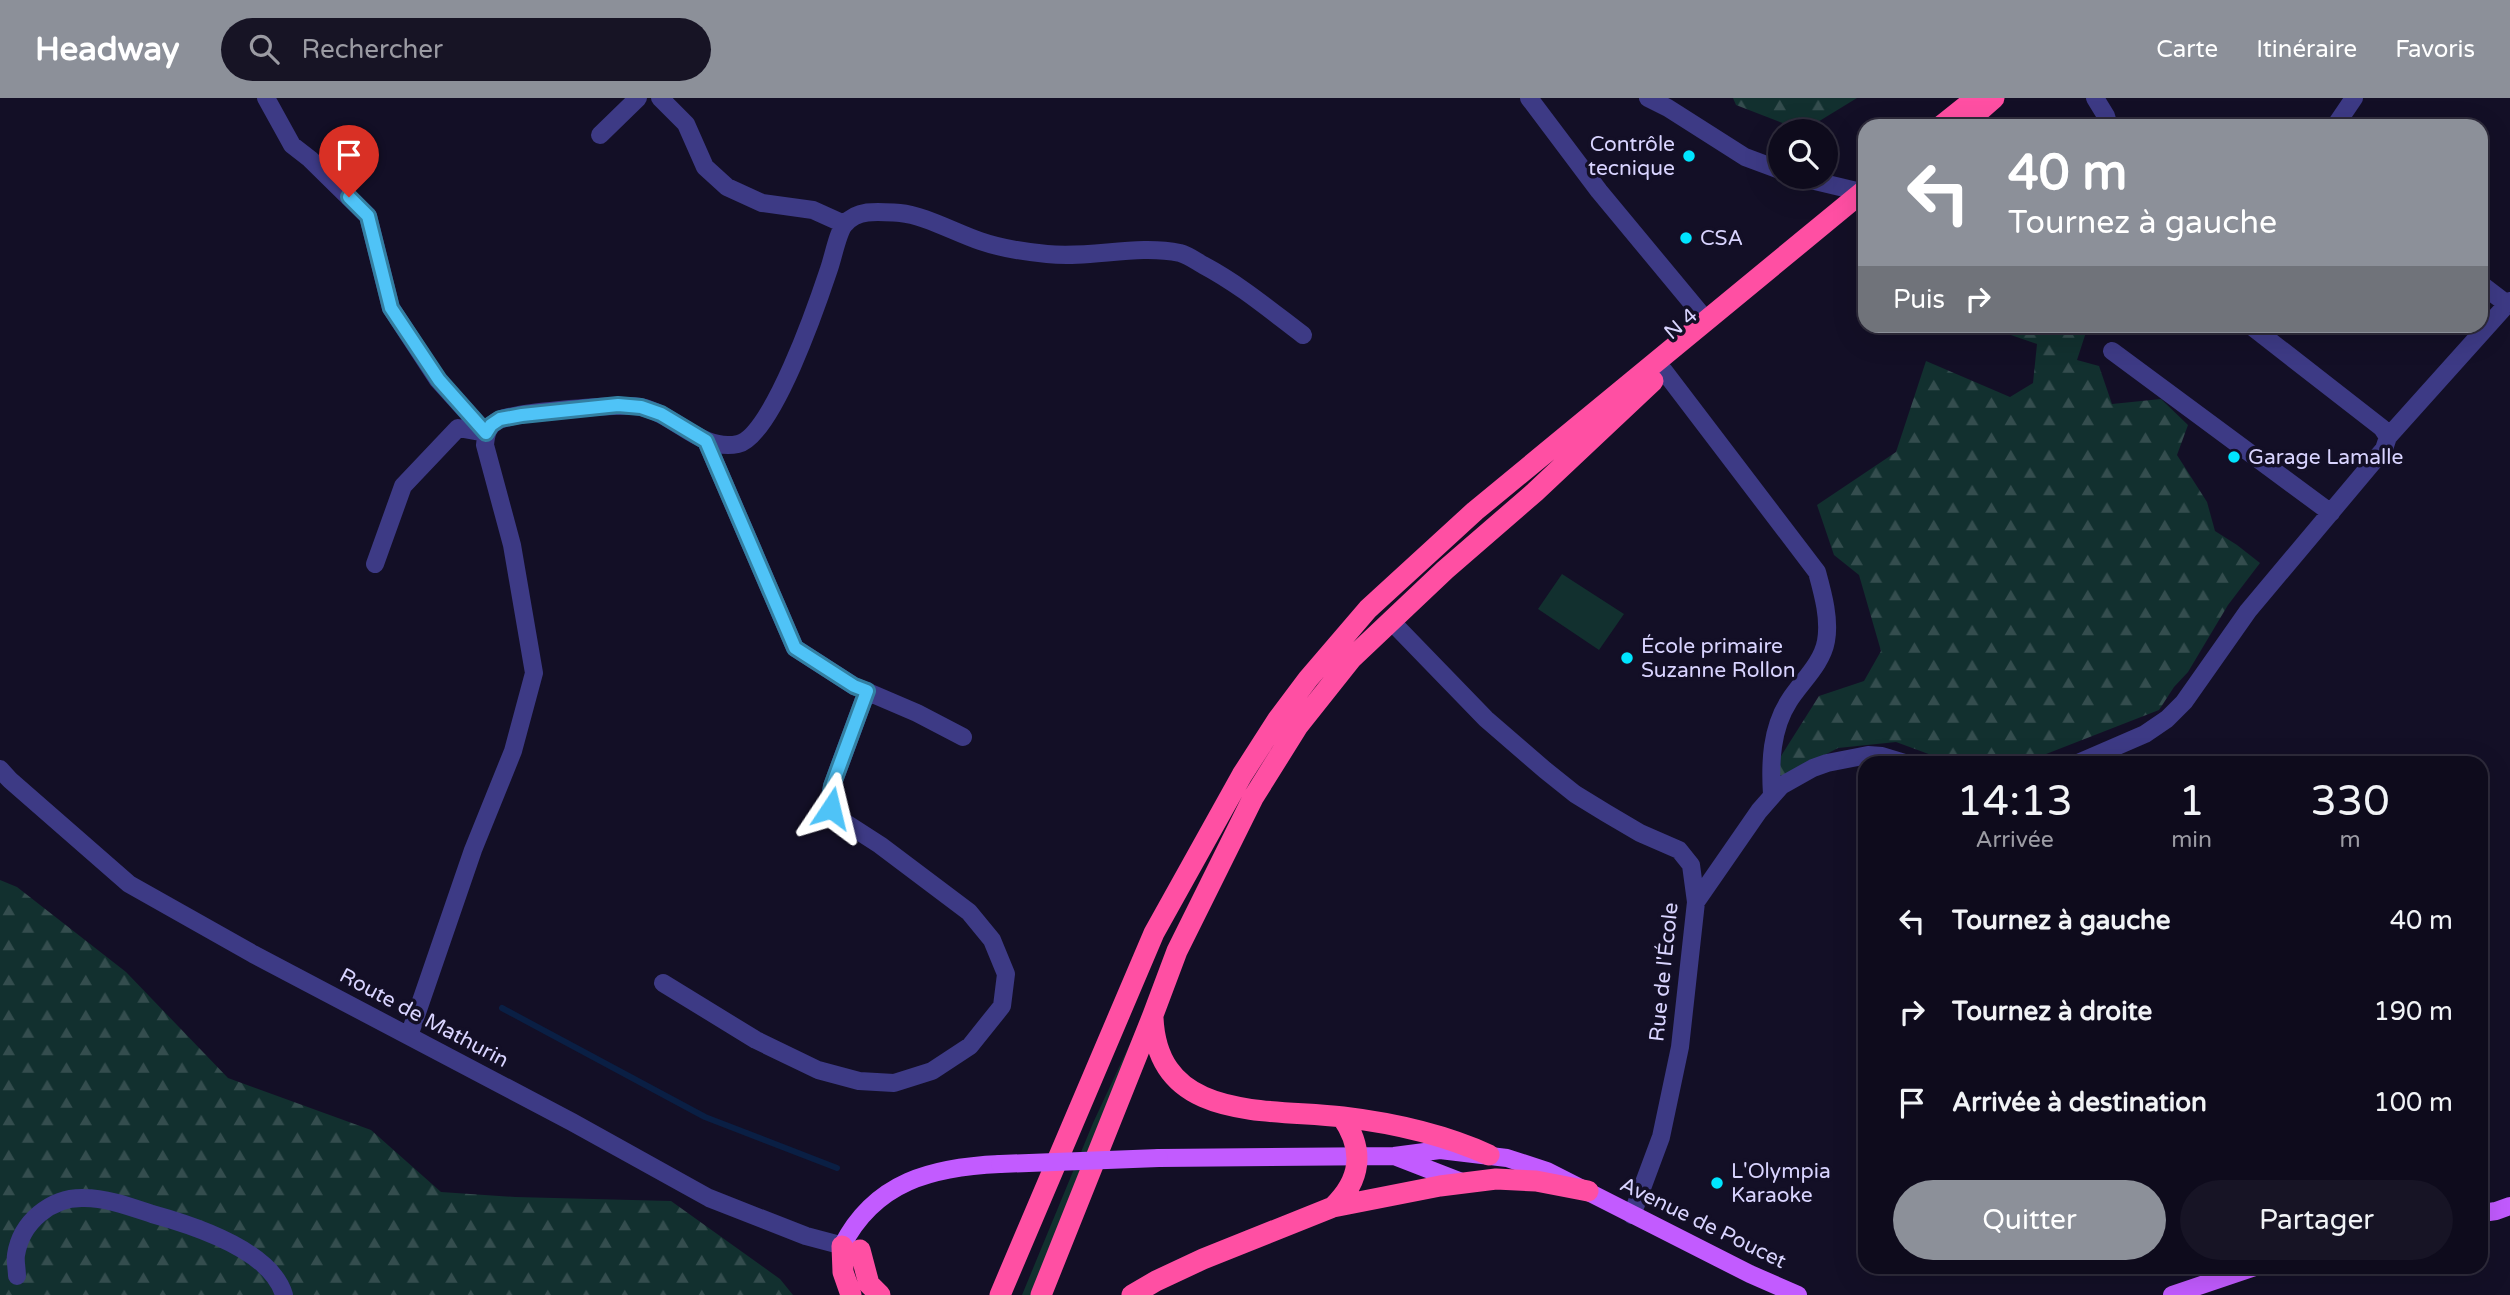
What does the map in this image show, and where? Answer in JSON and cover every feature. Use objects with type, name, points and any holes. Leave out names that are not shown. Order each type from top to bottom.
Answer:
[{"type":"highway","points":[[1950,119],[1976,98]]},
{"type":"highway","points":[[1971,119],[1994,98]]},
{"type":"highway","name":"N 4","points":[[1000,1295],[1154,933],[1212,826],[1278,719],[1308,679],[1368,609],[1475,511],[1858,199]]},
{"type":"highway","name":"N 4","points":[[1041,1295],[1177,951],[1253,798],[1306,716],[1352,658],[1445,570],[1535,492],[1664,370],[1858,199]]},
{"type":"highway","points":[[1153,1015],[1154,1035],[1168,1072],[1195,1094],[1216,1102],[1252,1109],[1342,1117],[1439,1136],[1489,1155]]},
{"type":"highway","points":[[1333,1207],[1351,1185],[1356,1172],[1357,1156],[1350,1129],[1342,1117]]},
{"type":"highway","points":[[1132,1295],[1156,1280],[1203,1259],[1333,1207],[1464,1183],[1514,1179],[1588,1191]]},
{"type":"highway","points":[[851,1248],[843,1272],[851,1295]]},
{"type":"highway","points":[[851,1248],[869,1284],[880,1295]]},
{"type":"highway","points":[[984,1295],[1010,1267]]},
{"type":"main road","name":"Avenue de Poucet","points":[[1394,1156],[1440,1150],[1507,1158],[1547,1171],[1798,1295]]},
{"type":"main road","points":[[851,1248],[868,1207],[890,1191],[942,1169],[1159,1158],[1394,1156],[1464,1183]]},
{"type":"main road","points":[[2172,1295],[2234,1274]]},
{"type":"street","points":[[266,98],[292,145],[368,216],[391,308],[439,380],[486,433]]},
{"type":"street","points":[[600,135],[638,98]]},
{"type":"street","points":[[660,98],[686,124],[705,167],[727,187],[762,203],[813,210],[844,224]]},
{"type":"street","points":[[1529,98],[1599,191],[1706,320]]},
{"type":"street","points":[[1648,98],[1745,157],[1768,166]]},
{"type":"street","points":[[2095,98],[2107,119]]},
{"type":"street","points":[[2340,119],[2354,98]]},
{"type":"street","points":[[1838,187],[1858,192]]},
{"type":"street","points":[[409,1036],[473,850],[513,751],[534,674],[512,545],[485,445],[486,433],[491,425],[500,419],[522,415],[618,405],[641,407],[661,414],[706,441],[738,444],[748,439],[772,407],[792,370],[809,331],[844,224],[861,214],[871,212],[907,214],[984,242],[1049,254],[1139,250],[1181,253],[1228,278],[1303,335]]},
{"type":"street","points":[[2488,289],[2509,302],[2488,325]]},
{"type":"street","points":[[2260,333],[2382,428],[2388,437]]},
{"type":"street","points":[[2094,756],[2146,734],[2184,702],[2248,611],[2384,449],[2388,437],[2481,333]]},
{"type":"street","points":[[2112,351],[2331,513]]},
{"type":"street","points":[[1664,370],[1817,572],[1822,591],[1827,639],[1818,661],[1788,702],[1778,726],[1770,765],[1772,795]]},
{"type":"street","points":[[375,564],[403,486],[458,428],[486,433]]},
{"type":"street","points":[[706,441],[795,648],[854,686],[963,737]]},
{"type":"street","name":"Rue de l'École","points":[[1392,622],[1486,719],[1545,770],[1575,794],[1606,813],[1640,833],[1679,850],[1691,865],[1696,902],[1680,1047],[1661,1137],[1632,1215]]},
{"type":"street","points":[[663,983],[756,1040],[818,1070],[859,1081],[894,1083],[932,1071],[970,1046],[1002,1006],[1006,974],[992,940],[969,912],[880,845],[846,825],[831,808],[832,786],[867,691]]},
{"type":"street","points":[[1863,756],[1882,756]]},
{"type":"street","points":[[1696,902],[1772,795],[1796,776],[1827,763],[1858,757]]},
{"type":"street","name":"Route de Mathurin","points":[[0,769],[129,884],[253,954],[572,1122],[709,1198],[806,1236],[851,1248]]},
{"type":"street","points":[[17,1276],[15,1255],[33,1220],[44,1209],[57,1203],[85,1198],[119,1204],[194,1226],[223,1239],[268,1269],[281,1284],[284,1295]]},
{"type":"green space","points":[[1733,98],[1857,98],[1823,119],[1772,119],[1736,105]]},
{"type":"green space","points":[[2086,333],[2077,360],[2099,366],[2112,404],[2161,399],[2188,425],[2177,455],[2207,502],[2215,531],[2260,563],[2228,605],[2188,672],[2159,710],[2041,756],[1934,756],[1896,742],[1838,748],[1780,778],[1776,764],[1819,696],[1864,681],[1881,651],[1859,575],[1834,555],[1817,505],[1896,452],[1926,361],[2010,397],[2033,383],[2037,344],[2008,334]]},
{"type":"green space","points":[[1562,574],[1624,614],[1599,650],[1538,609]]},
{"type":"green space","points":[[0,880],[17,887],[126,972],[228,1078],[371,1130],[441,1192],[515,1197],[671,1201],[780,1279],[793,1295],[0,1295]]},
{"type":"green space","points":[[1155,990],[1034,1295],[1022,1295],[1093,1123]]},
{"type":"waterway","points":[[502,1008],[705,1117],[837,1168]]},
{"type":"place","name":"Contrôle tecnique","points":[[1689,156]]},
{"type":"place","name":"CSA","points":[[1686,238]]},
{"type":"place","name":"Garage Lamalle","points":[[2234,457]]},
{"type":"place","name":"École primaire Suzanne Rollon","points":[[1627,658]]},
{"type":"place","name":"L'Olympia Karaoke","points":[[1717,1183]]},
{"type":"route","points":[[349,197],[368,216],[391,308],[439,380],[486,433],[491,425],[500,419],[618,405],[641,407],[661,414],[706,441],[795,648],[854,686],[867,691],[832,786],[831,808]]}]
